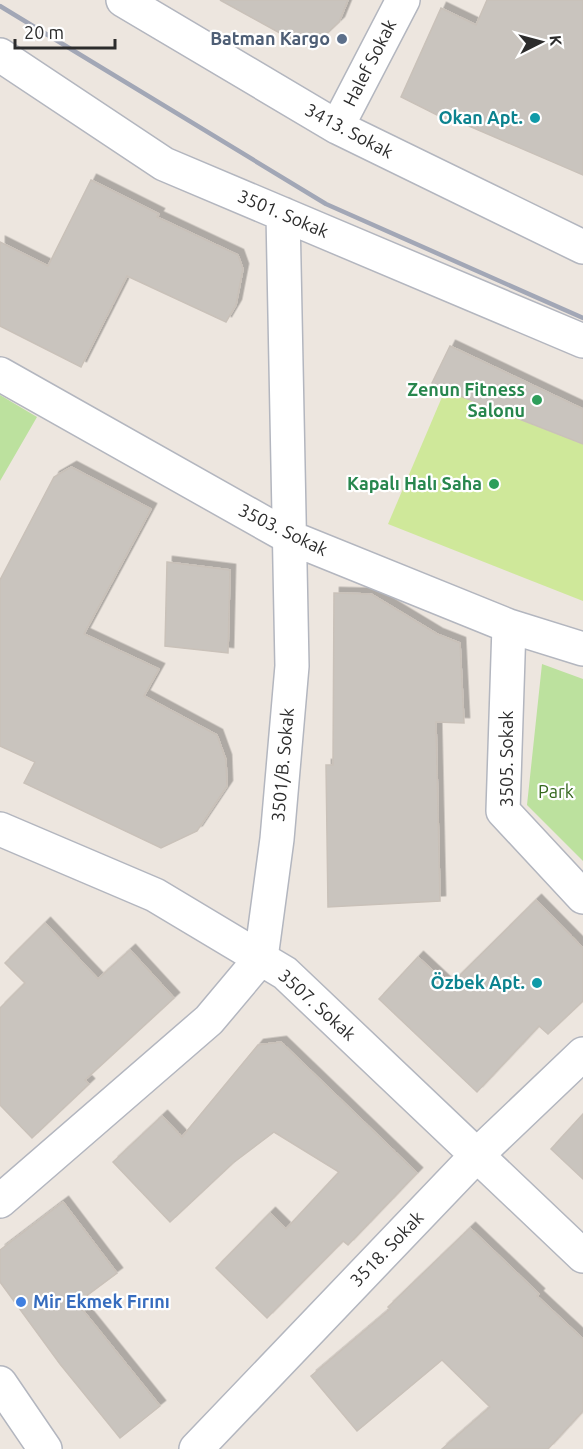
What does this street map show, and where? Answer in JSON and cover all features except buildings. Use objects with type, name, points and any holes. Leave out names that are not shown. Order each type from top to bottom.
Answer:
[{"type":"street","name":"3413. Sokak","points":[[123,0],[337,127],[583,247]]},
{"type":"street","name":"Halef Sokak","points":[[337,127],[403,0]]},
{"type":"street","name":"3501. Sokak","points":[[0,55],[165,164],[583,341]]},
{"type":"street","name":"3501/B. Sokak","points":[[261,958],[277,839],[292,666],[283,214]]},
{"type":"street","name":"3503. Sokak","points":[[0,374],[289,537],[509,626],[583,649]]},
{"type":"street","name":"3505. Sokak","points":[[509,626],[503,811],[583,897]]},
{"type":"street","name":"3507. Sokak","points":[[0,829],[155,895],[285,973],[583,1256]]},
{"type":"street","points":[[0,1201],[209,1020],[261,958]]},
{"type":"street","name":"3518. Sokak","points":[[196,1449],[478,1154],[583,1054]]},
{"type":"street","points":[[0,1383],[45,1449]]},
{"type":"green space","name":"Kapalı Halı Saha","points":[[445,390],[583,444],[583,601],[388,524]]},
{"type":"green space","points":[[0,395],[37,417],[0,481]]},
{"type":"green space","name":"Park","points":[[542,664],[583,679],[583,861],[527,805]]},
{"type":"railway","points":[[0,6],[326,204],[583,318]]},
{"type":"place","name":"Batman Kargo","points":[[342,39]]},
{"type":"place","name":"Okan Apt.","points":[[535,118]]},
{"type":"place","name":"Zenun Fitness Salonu","points":[[537,400]]},
{"type":"place","name":"Kapalı Halı Saha","points":[[494,484]]},
{"type":"place","name":"Özbek Apt.","points":[[537,983]]},
{"type":"place","name":"Mir Ekmek Fırını","points":[[21,1302]]}]
